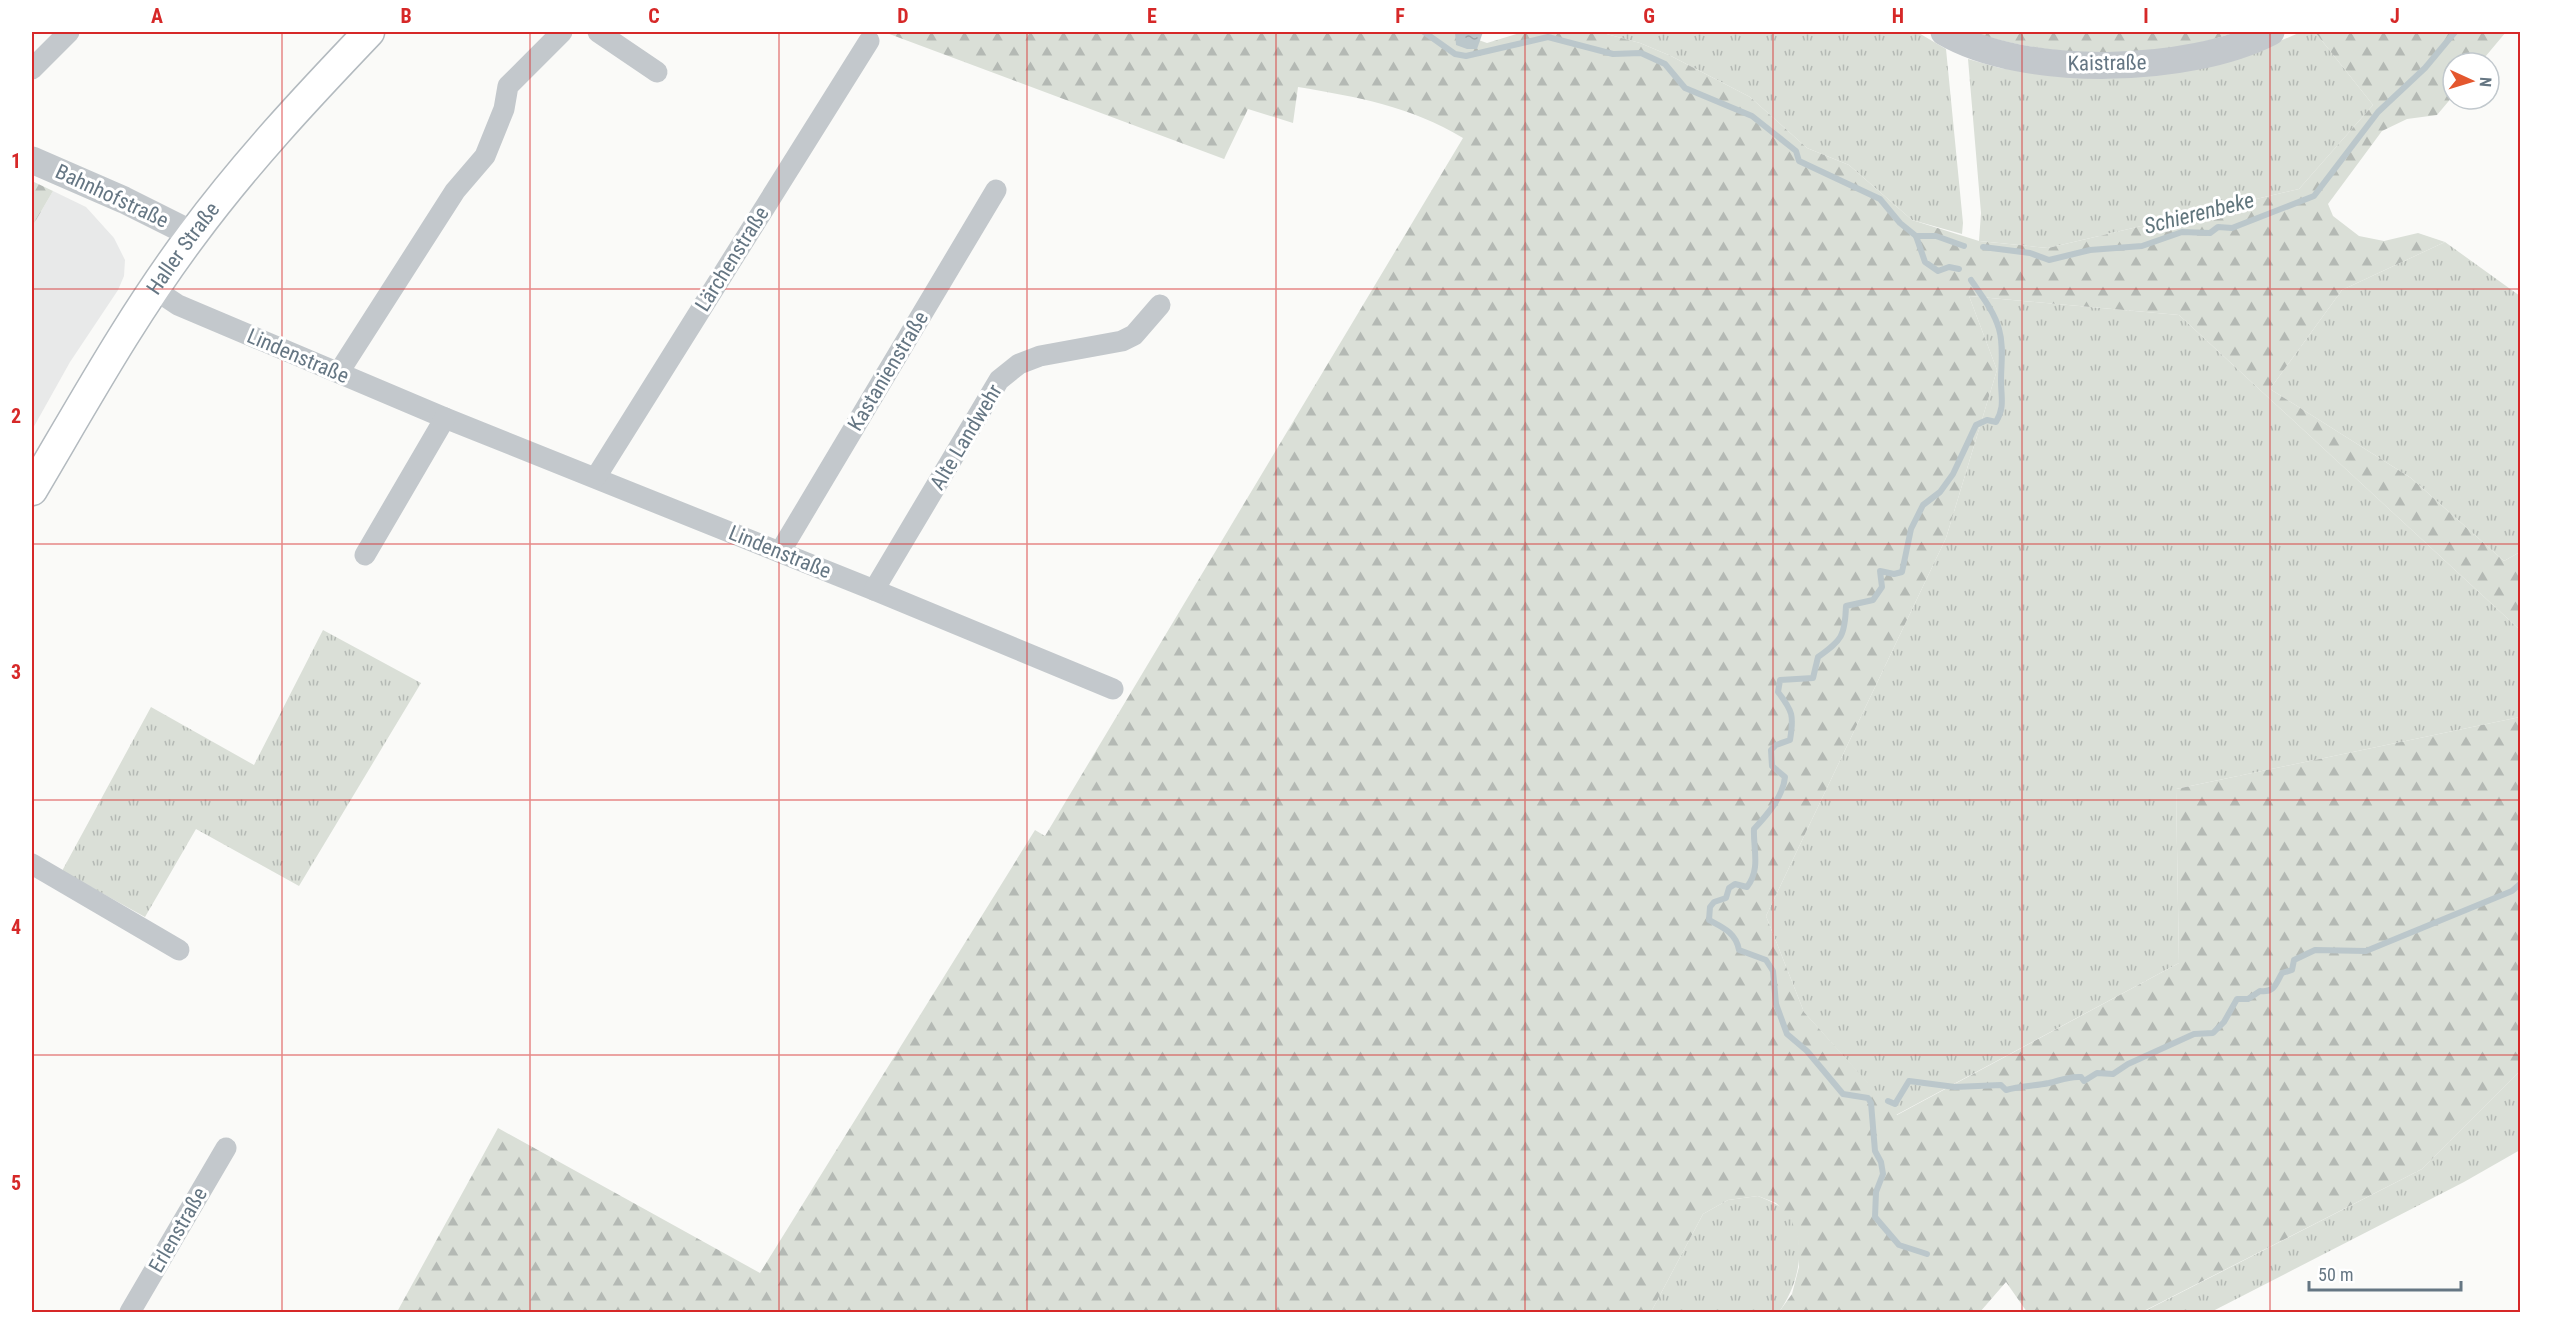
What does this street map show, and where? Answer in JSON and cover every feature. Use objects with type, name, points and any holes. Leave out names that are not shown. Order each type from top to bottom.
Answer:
[{"type":"main road","name":"Haller Straße","points":[[32,490],[154,289],[192,234],[284,120],[369,32]]},
{"type":"street","points":[[32,69],[69,32]]},
{"type":"street","points":[[339,372],[455,191],[485,156],[504,109],[508,86],[562,32]]},
{"type":"street","points":[[598,32],[657,72]]},
{"type":"street","name":"Kaistraße","points":[[1944,32],[1958,40],[2005,54],[2060,64],[2136,64],[2186,58],[2256,39],[2271,32]]},
{"type":"street","name":"Lärchenstraße","points":[[596,477],[869,41]]},
{"type":"street","name":"Bahnhofstraße","points":[[32,160],[124,200],[192,234]]},
{"type":"street","name":"Kastanienstraße","points":[[780,552],[996,190]]},
{"type":"street","name":"Lindenstraße","points":[[154,289],[178,305],[445,418],[596,477],[1113,689]]},
{"type":"street","name":"Alte Landwehr","points":[[874,590],[999,380],[1019,364],[1040,356],[1122,341],[1134,335],[1160,305]]},
{"type":"street","points":[[364,555],[445,418]]},
{"type":"street","points":[[32,864],[179,950]]},
{"type":"street","name":"Erlenstraße","points":[[130,1312],[226,1148]]},
{"type":"shaded area","points":[[53,191],[86,207],[114,238],[125,260],[124,276],[118,290],[70,362],[32,430],[32,227]]},
{"type":"green space","points":[[884,32],[1456,32],[1487,43],[1523,32],[1599,32],[1640,43],[1671,56],[1750,97],[1807,148],[1849,165],[1912,220],[1979,241],[2048,248],[2299,189],[2373,105],[2315,32],[2506,32],[2490,51],[2441,51],[2441,110],[2437,115],[2407,119],[2382,131],[2328,204],[2333,216],[2359,236],[2384,241],[2418,233],[2445,242],[2342,290],[2270,389],[2411,478],[2504,561],[2520,552],[2520,630],[2179,315],[1969,296],[1997,370],[1946,538],[1766,916],[1804,1012],[1897,1115],[2179,963],[2176,789],[2520,717],[2520,1071],[2422,1169],[2142,1312],[2027,1312],[2006,1282],[1980,1312],[1779,1312],[1792,1294],[1799,1267],[1798,1239],[1791,1218],[1776,1203],[1758,1196],[1728,1200],[1703,1214],[1651,1312],[397,1312],[498,1128],[760,1273],[1035,830],[1045,836],[1463,138],[1403,110],[1362,99],[1298,87],[1293,123],[1248,109],[1224,159]]},
{"type":"green space","points":[[1599,32],[1917,32],[1946,49],[1963,223],[1962,234],[1912,220],[1849,165],[1807,148],[1750,97],[1671,56],[1640,43]]},
{"type":"green space","points":[[1972,32],[2239,32],[2185,46],[2105,53],[2050,50]]},
{"type":"green space","points":[[2301,32],[2315,32],[2373,105],[2299,189],[2048,248],[1979,241],[1981,213],[1968,59],[2000,68],[2065,77],[2257,51]]},
{"type":"green space","points":[[32,181],[53,191],[32,227]]},
{"type":"green space","points":[[2445,242],[2520,296],[2520,552],[2504,561],[2411,478],[2270,389],[2342,290]]},
{"type":"green space","points":[[1969,296],[2179,315],[2520,630],[2520,717],[2176,789],[2179,963],[1896,1115],[1804,1012],[1766,916],[1946,538],[1997,370]]},
{"type":"green space","points":[[323,630],[421,683],[299,886],[196,829],[145,917],[62,871],[151,707],[254,765]]},
{"type":"green space","points":[[2520,1071],[2520,1150],[2464,1182],[2211,1312],[2143,1312],[2422,1169]]},
{"type":"green space","points":[[1758,1196],[1786,1211],[1792,1219],[1799,1243],[1795,1280],[1779,1312],[1651,1312],[1703,1214],[1728,1200]]},
{"type":"water","points":[[1455,32],[1483,32],[1477,49],[1467,49],[1456,45]]},
{"type":"waterway","points":[[1424,32],[1455,54],[1466,56],[1548,37],[1613,54],[1641,53],[1665,64],[1685,88],[1752,116],[1796,151],[1799,161],[1880,199],[1900,223],[1916,236],[1925,262],[1938,271],[1949,267],[1959,269]]},
{"type":"waterway","name":"Schierenbeke","points":[[1983,247],[2030,253],[2049,260],[2090,250],[2142,246],[2182,232],[2210,233],[2218,227],[2232,228],[2314,196],[2378,112],[2425,68],[2455,32]]},
{"type":"waterway","name":"Schierenbeke","points":[[1916,236],[1936,236],[1964,246]]},
{"type":"waterway","points":[[1927,1254],[1899,1245],[1875,1217],[1876,1192],[1883,1174],[1881,1162],[1875,1151],[1871,1103],[1868,1098],[1843,1094],[1807,1051],[1787,1034],[1776,1004],[1773,971],[1766,960],[1739,950],[1732,935],[1709,920],[1710,907],[1714,902],[1726,898],[1729,888],[1735,884],[1747,887],[1751,880],[1755,866],[1754,829],[1774,805],[1784,784],[1785,777],[1772,766],[1771,750],[1776,745],[1790,740],[1792,719],[1787,704],[1778,692],[1780,680],[1813,678],[1818,657],[1841,636],[1845,624],[1846,606],[1873,600],[1882,587],[1880,571],[1894,574],[1902,572],[1911,529],[1923,505],[1940,492],[1953,474],[1976,425],[1987,420],[1996,422],[1999,417],[2002,402],[2001,335],[1991,310],[1971,280]]},
{"type":"waterway","points":[[1888,1101],[1895,1104],[1909,1081],[1955,1087],[2001,1085],[2006,1090],[2073,1077],[2081,1077],[2084,1081],[2097,1073],[2113,1074],[2128,1064],[2194,1034],[2213,1033],[2224,1022],[2237,999],[2248,999],[2260,991],[2272,989],[2282,973],[2292,970],[2294,960],[2315,950],[2366,951],[2512,891],[2520,884]]}]
